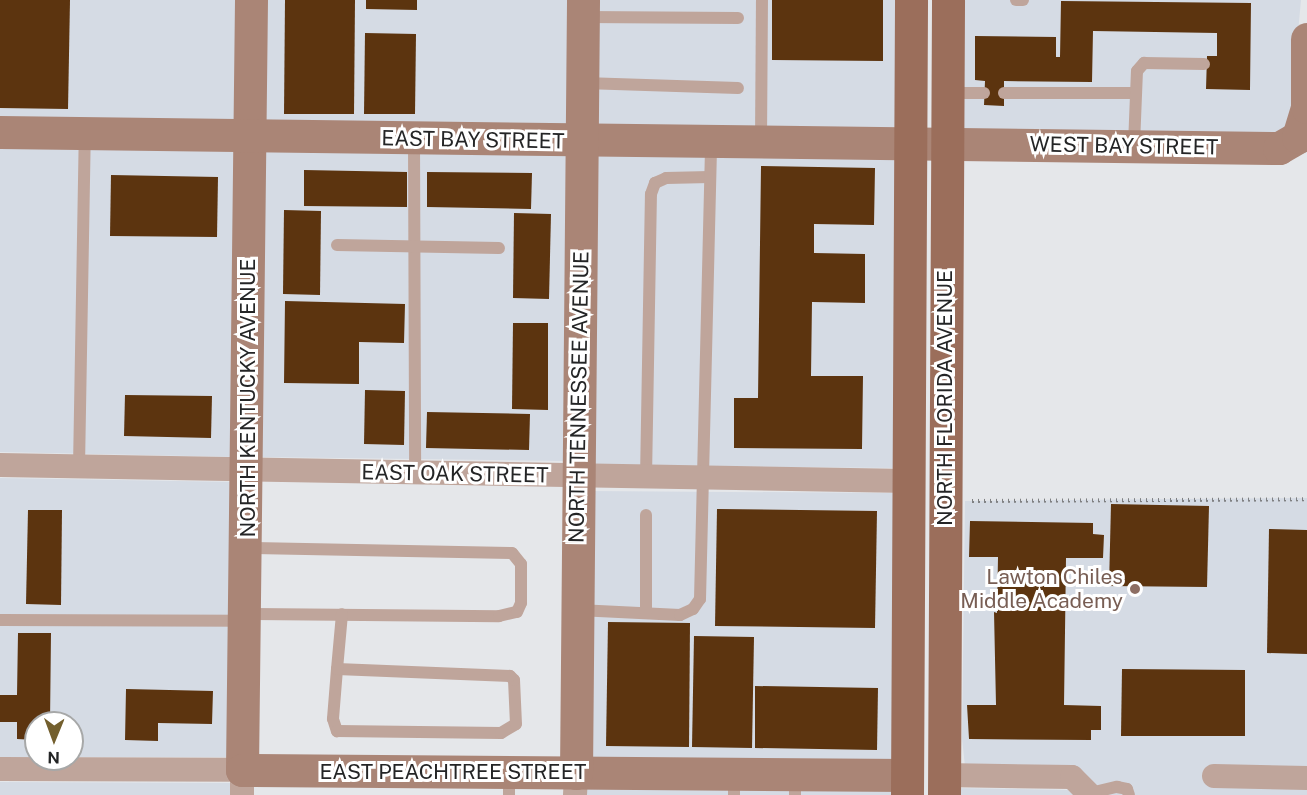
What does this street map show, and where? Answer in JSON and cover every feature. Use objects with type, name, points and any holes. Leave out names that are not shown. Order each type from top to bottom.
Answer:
[{"type":"main road","name":"NORTH FLORIDA AVENUE","points":[[907,785],[912,0]]},
{"type":"main road","name":"NORTH FLORIDA AVENUE","points":[[944,785],[943,622],[948,0]]},
{"type":"main road","points":[[909,481],[920,489],[925,580],[943,622]]},
{"type":"street","name":"NORTH KENTUCKY AVENUE","points":[[242,783],[248,469],[251,0]]},
{"type":"street","name":"NORTH TENNESSEE AVENUE","points":[[575,784],[583,8]]},
{"type":"street","name":"WEST BAY STREET","points":[[946,144],[1279,148],[1298,138],[1307,107],[1307,39]]},
{"type":"street","name":"EAST BAY STREET","points":[[0,132],[414,140],[946,144]]},
{"type":"street","name":"EAST OAK STREET","points":[[0,465],[577,478],[909,481]]},
{"type":"street","name":"EAST PEACHTREE STREET","points":[[0,769],[242,783],[907,785]]},
{"type":"street","points":[[1214,776],[1307,777]]},
{"type":"street","points":[[944,785],[1072,777],[1090,794]]},
{"type":"lane","points":[[761,143],[762,0]]},
{"type":"lane","points":[[1016,0],[1023,0]]},
{"type":"lane","points":[[583,8],[738,18]]},
{"type":"lane","points":[[1134,146],[1137,71],[1144,63],[1204,64]]},
{"type":"lane","points":[[582,83],[738,88]]},
{"type":"lane","points":[[947,93],[984,93]]},
{"type":"lane","points":[[1004,93],[1136,93]]},
{"type":"lane","points":[[79,467],[85,133]]},
{"type":"lane","points":[[414,140],[415,473]]},
{"type":"lane","points":[[576,610],[680,615],[697,605],[702,590],[711,143]]},
{"type":"lane","points":[[646,478],[651,194],[655,183],[666,178],[710,177]]},
{"type":"lane","points":[[337,245],[499,248]]},
{"type":"lane","points":[[646,515],[646,613]]},
{"type":"lane","points":[[0,620],[342,614],[499,616],[517,612],[521,603],[521,564],[512,553],[247,548]]},
{"type":"lane","points":[[337,669],[510,676],[514,680],[516,724],[501,733],[337,731],[333,719],[337,669],[342,614]]},
{"type":"lane","points":[[1090,794],[1117,787],[1127,789],[1129,795]]},
{"type":"path","points":[[965,501],[1307,499]]},
{"type":"shaded area","points":[[0,0],[240,0],[239,124],[0,119]]},
{"type":"shaded area","points":[[262,0],[571,0],[571,128],[262,125]]},
{"type":"shaded area","points":[[594,0],[900,0],[899,132],[594,129]]},
{"type":"shaded area","points":[[959,0],[1301,0],[1289,129],[1276,136],[958,131]]},
{"type":"shaded area","points":[[0,145],[239,150],[236,457],[0,452]]},
{"type":"shaded area","points":[[262,150],[570,154],[566,461],[259,457]]},
{"type":"shaded area","points":[[593,154],[899,157],[898,468],[589,465]]},
{"type":"shaded area","points":[[0,478],[236,482],[232,757],[84,757],[84,711],[24,711],[24,757],[0,757]]},
{"type":"shaded area","points":[[589,491],[898,493],[895,761],[587,760]]},
{"type":"shaded area","name":"Lawton Chiles Middle Academy","points":[[1307,498],[1307,795],[1090,795],[1072,777],[966,776],[962,738],[965,501]]},
{"type":"shaded area","points":[[0,782],[231,783],[231,795],[0,795]]},
{"type":"shaded area","points":[[587,786],[895,787],[895,795],[587,795]]},
{"type":"shaded area","points":[[955,788],[1068,790],[1074,795],[955,795]]},
{"type":"building","points":[[0,0],[70,0],[68,109],[0,108]]},
{"type":"building","points":[[285,0],[355,0],[354,114],[284,114]]},
{"type":"building","points":[[366,0],[417,0],[417,10],[366,9]]},
{"type":"building","points":[[772,0],[883,0],[883,61],[772,60]]},
{"type":"building","points":[[1061,1],[1251,3],[1250,90],[1206,89],[1207,56],[1217,56],[1217,33],[1093,31],[1092,82],[1004,81],[1004,106],[984,105],[985,81],[975,80],[975,36],[1056,37],[1056,57],[1060,57]]},
{"type":"building","points":[[365,33],[416,34],[415,114],[364,114]]},
{"type":"building","points":[[761,166],[875,168],[874,225],[814,224],[814,253],[865,254],[865,303],[812,302],[811,376],[863,376],[862,449],[734,448],[734,398],[758,398]]},
{"type":"building","points":[[304,170],[407,172],[407,207],[304,206]]},
{"type":"building","points":[[427,172],[532,173],[531,209],[427,207]]},
{"type":"building","points":[[111,175],[218,177],[217,237],[110,236]]},
{"type":"building","points":[[284,210],[321,211],[320,295],[283,294]]},
{"type":"building","points":[[514,213],[551,214],[549,299],[513,298]]},
{"type":"building","points":[[285,301],[405,304],[404,343],[359,342],[359,384],[284,383]]},
{"type":"building","points":[[513,323],[548,323],[548,410],[512,409]]},
{"type":"building","points":[[365,390],[405,391],[404,445],[364,444]]},
{"type":"building","points":[[125,395],[212,396],[211,438],[124,436]]},
{"type":"building","points":[[427,412],[530,414],[529,450],[426,448]]},
{"type":"building","points":[[1111,504],[1209,506],[1207,587],[1109,586]]},
{"type":"building","points":[[717,509],[877,511],[875,628],[715,626]]},
{"type":"building","points":[[28,510],[62,510],[61,605],[26,604]]},
{"type":"building","name":"Lawton Chiles Middle Academy","points":[[970,521],[1093,523],[1093,534],[1104,535],[1103,558],[1066,558],[1064,705],[1101,706],[1101,730],[1091,730],[1091,740],[969,739],[967,705],[996,705],[994,612],[997,613],[998,557],[969,557]]},
{"type":"building","points":[[1269,529],[1307,530],[1307,654],[1267,653]]},
{"type":"building","points":[[608,622],[690,623],[689,747],[606,746]]},
{"type":"building","points":[[18,633],[51,633],[50,711],[24,711],[24,739],[17,739],[17,722],[0,722],[0,695],[17,695]]},
{"type":"building","points":[[694,636],[754,637],[752,748],[692,747]]},
{"type":"building","points":[[1122,669],[1245,670],[1245,736],[1121,736]]},
{"type":"building","points":[[755,686],[878,688],[877,750],[755,748]]},
{"type":"building","points":[[126,689],[213,691],[212,724],[158,723],[158,741],[125,740]]},
{"type":"place","name":"Lawton Chiles Middle Academy","points":[[1135,589]]}]
